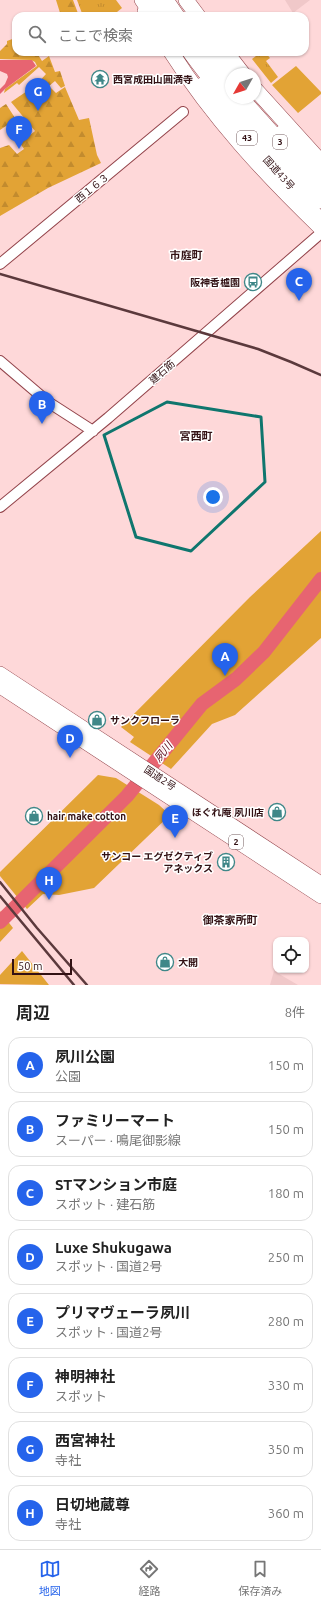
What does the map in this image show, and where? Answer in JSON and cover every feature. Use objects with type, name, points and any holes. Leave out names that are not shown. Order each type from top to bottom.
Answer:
[{"type":"highway","points":[[166,0],[174,12]]},
{"type":"highway","points":[[174,0],[183,12]]},
{"type":"highway","points":[[186,0],[195,12]]},
{"type":"highway","points":[[174,56],[222,124],[254,160],[321,228]]},
{"type":"highway","name":"国道43号","points":[[181,56],[207,92],[321,220]]},
{"type":"highway","name":"3","points":[[193,56],[241,116],[284,164],[321,201]]},
{"type":"highway","points":[[206,56],[225,79]]},
{"type":"highway","points":[[217,56],[227,68]]},
{"type":"highway","points":[[229,56],[238,68]]},
{"type":"highway","points":[[261,96],[321,162]]},
{"type":"highway","name":"3","points":[[246,104],[288,151],[321,185]]},
{"type":"highway","points":[[256,104],[321,174]]},
{"type":"highway","name":"国道2号","points":[[0,673],[135,769],[321,897]]},
{"type":"highway","name":"国道2号","points":[[0,687],[135,769]]},
{"type":"highway","name":"国道2号","points":[[154,782],[321,883]]},
{"type":"street","name":"西１６３","points":[[0,264],[183,112]]},
{"type":"street","name":"建石筋","points":[[0,507],[93,431],[321,234]]},
{"type":"street","points":[[0,361],[48,402],[93,431]]},
{"type":"highlighted area","points":[[167,402],[261,417],[265,482],[191,551],[136,537],[104,435]]},
{"type":"shaded area","points":[[285,0],[310,0],[294,12],[292,12]]},
{"type":"shaded area","points":[[0,60],[32,60],[36,66],[0,94],[0,89],[5,84],[8,77],[7,74],[0,71]]},
{"type":"shaded area","points":[[273,973],[277,973],[298,985],[270,985]]},
{"type":"green space","points":[[56,0],[73,0],[78,12],[60,12]]},
{"type":"green space","points":[[77,0],[116,0],[122,8],[117,12],[82,12]]},
{"type":"green space","points":[[12,39],[12,56],[39,56],[42,61],[49,56],[55,72],[60,71],[65,86],[61,88],[55,81],[49,86],[56,93],[65,87],[79,120],[89,118],[97,155],[101,163],[48,188],[0,216],[0,148],[9,145],[17,154],[24,149],[20,143],[35,131],[11,102],[36,85],[46,74],[39,67],[19,85],[17,83],[4,93],[5,89],[37,66],[35,62],[31,60],[0,59],[0,51],[7,44],[7,41]]},
{"type":"green space","points":[[256,56],[268,56],[270,58],[266,61],[278,77],[271,83],[261,70],[261,68],[259,68],[252,59]]},
{"type":"green space","points":[[296,66],[321,92],[321,94],[298,113],[272,85]]},
{"type":"green space","points":[[6,104],[15,118],[12,122],[0,130],[0,108]]},
{"type":"green space","points":[[321,531],[321,638],[235,715],[212,724],[171,769],[130,742],[134,737],[121,727],[250,597]]},
{"type":"green space","points":[[98,775],[116,778],[159,805],[170,815],[94,888],[59,895],[43,894],[27,909],[0,876],[0,872]]},
{"type":"green space","points":[[0,911],[13,928],[0,942]]},
{"type":"green space","points":[[22,951],[49,985],[0,984],[0,975]]},
{"type":"waterway","name":"夙川","points":[[0,922],[127,796],[202,704],[236,679],[264,652],[321,579]]},
{"type":"railway","points":[[0,274],[258,349],[321,375]]},
{"type":"railway","points":[[0,882],[37,928],[87,985]]},
{"type":"railway","points":[[0,896],[74,985]]},
{"type":"place","name":"西宮成田山圓満寺","points":[[100,79]]},
{"type":"place","name":"西宮神社","points":[[38,111]]},
{"type":"place","name":"神明神社","points":[[19,149]]},
{"type":"place","name":"阪神香櫨園","points":[[253,282]]},
{"type":"place","name":"STマンション市庭","points":[[299,301]]},
{"type":"place","name":"ファミリーマート","points":[[42,424]]},
{"type":"place","name":"夙川公園","points":[[225,676]]},
{"type":"place","name":"サンクフローラ","points":[[97,720]]},
{"type":"place","name":"Luxe Shukugawa","points":[[70,758]]},
{"type":"place","name":"ほぐれ庵 夙川店","points":[[277,812]]},
{"type":"place","name":"hair make cotton","points":[[34,816]]},
{"type":"place","name":"プリマヴェーラ夙川","points":[[175,838]]},
{"type":"place","name":"サンコー エグゼクティブ アネックス","points":[[226,862]]},
{"type":"place","name":"日切地蔵尊","points":[[49,900]]},
{"type":"place","name":"大開","points":[[165,962]]},
{"type":"district","name":"市庭町","points":[[186,255]]},
{"type":"district","name":"宮西町","points":[[196,436]]},
{"type":"district","name":"御茶家所町","points":[[230,920]]}]
